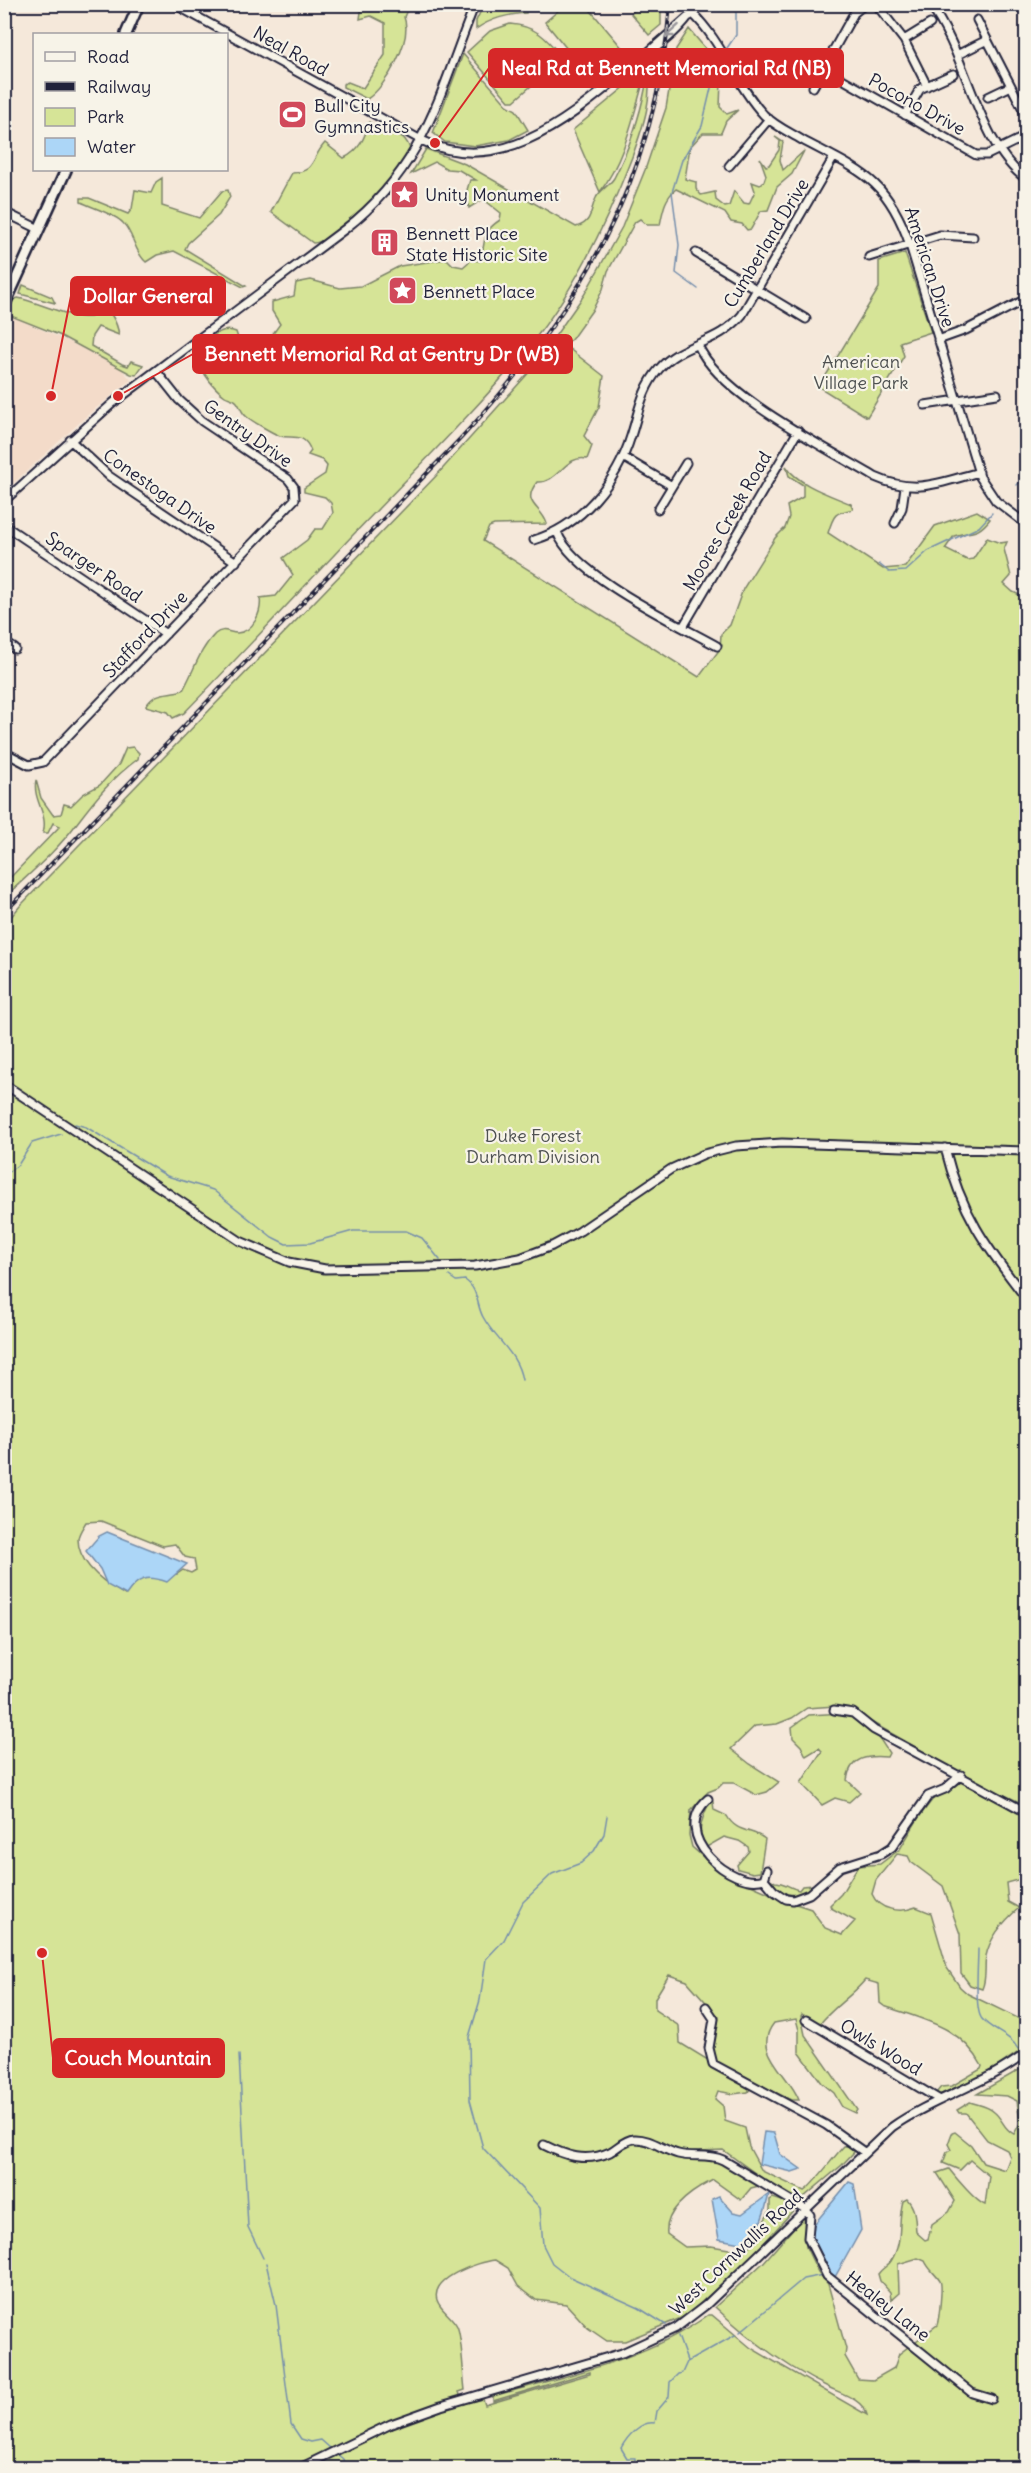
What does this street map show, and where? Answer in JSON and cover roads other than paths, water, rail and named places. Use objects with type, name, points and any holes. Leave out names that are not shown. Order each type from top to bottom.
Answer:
[{"type":"main road","points":[[126,33],[139,4]]},
{"type":"main road","points":[[4,306],[66,171]]},
{"type":"street","name":"Neal Road","points":[[174,4],[227,33]]},
{"type":"street","points":[[4,501],[70,440],[156,371],[368,211],[400,176],[421,140],[475,4]]},
{"type":"street","name":"Neal Road","points":[[228,34],[421,140],[437,147],[466,153],[489,153],[510,148],[559,122],[645,55],[690,15],[699,4]]},
{"type":"street","points":[[813,87],[854,13],[865,4]]},
{"type":"street","points":[[876,4],[904,40],[927,86]]},
{"type":"street","points":[[928,4],[938,16],[999,149],[1011,166],[1026,178]]},
{"type":"street","name":"American Drive","points":[[690,15],[756,105],[769,119],[868,177],[891,200],[910,244],[979,472],[992,497],[1026,524]]},
{"type":"street","points":[[977,20],[1026,115]]},
{"type":"street","points":[[904,40],[930,24]]},
{"type":"street","points":[[957,55],[987,40]]},
{"type":"street","name":"Pocono Drive","points":[[823,68],[976,155],[987,155],[1026,136]]},
{"type":"street","points":[[905,115],[916,93],[953,74]]},
{"type":"street","points":[[988,97],[1011,86]]},
{"type":"street","points":[[729,166],[769,119]]},
{"type":"street","name":"Cumberland Drive","points":[[534,540],[557,532],[599,495],[623,457],[634,428],[640,398],[653,377],[672,357],[721,335],[734,325],[758,290],[834,157]]},
{"type":"street","points":[[4,212],[39,229]]},
{"type":"street","points":[[868,257],[947,235],[973,237]]},
{"type":"street","points":[[696,253],[806,319]]},
{"type":"street","points":[[939,340],[966,330],[1026,300]]},
{"type":"street","points":[[698,345],[705,360],[718,376],[798,431],[875,477],[905,487],[934,485],[979,472]]},
{"type":"street","name":"Gentry Drive","points":[[156,371],[190,411],[283,475],[294,487],[296,495]]},
{"type":"street","points":[[925,405],[997,394]]},
{"type":"street","name":"Moores Creek Road","points":[[683,627],[798,431]]},
{"type":"street","name":"Conestoga Drive","points":[[70,440],[109,476],[236,562]]},
{"type":"street","points":[[623,457],[672,486]]},
{"type":"street","points":[[658,509],[686,463]]},
{"type":"street","points":[[895,523],[902,508],[905,487]]},
{"type":"street","name":"Stafford Drive","points":[[4,752],[29,765],[43,762],[290,506],[296,495]]},
{"type":"street","name":"Sparger Road","points":[[4,525],[166,634]]},
{"type":"street","points":[[557,532],[569,551],[589,571],[717,646]]},
{"type":"street","points":[[4,642],[15,649]]},
{"type":"street","points":[[4,1084],[240,1241],[288,1262],[324,1269],[475,1266],[520,1258],[552,1246],[580,1231],[671,1169],[704,1154],[725,1148],[782,1143],[1026,1151]]},
{"type":"street","points":[[945,1148],[955,1186],[972,1226],[1026,1298]]},
{"type":"street","points":[[834,1710],[853,1713],[874,1730],[1026,1812]]},
{"type":"street","points":[[764,1879],[774,1891],[786,1899],[793,1900],[809,1894],[840,1867],[881,1854],[891,1847],[928,1796],[945,1789],[961,1775]]},
{"type":"street","points":[[708,1799],[699,1806],[696,1821],[695,1837],[700,1848],[716,1863],[748,1881],[764,1879]]},
{"type":"street","points":[[764,1879],[767,1870]]},
{"type":"street","points":[[706,2007],[714,2019],[709,2048],[710,2059],[722,2071],[816,2119],[864,2152]]},
{"type":"street","name":"Owls Wood","points":[[806,2020],[940,2100]]},
{"type":"street","name":"West Cornwallis Road","points":[[300,2469],[391,2424],[441,2406],[622,2353],[665,2334],[706,2305],[864,2152],[903,2120],[987,2079],[1026,2053]]},
{"type":"street","points":[[544,2145],[562,2155],[592,2157],[610,2151],[624,2142],[639,2139],[680,2155],[711,2156],[805,2209]]},
{"type":"street","name":"Healey Lane","points":[[805,2209],[810,2215],[808,2238],[827,2276],[972,2393],[992,2399]]},
{"type":"water","points":[[107,1532],[187,1564],[167,1582],[144,1579],[135,1584],[126,1595],[107,1585],[100,1569],[86,1551],[99,1536]]},
{"type":"water","points":[[764,2132],[774,2133],[780,2154],[801,2169],[792,2172],[759,2164]]},
{"type":"water","points":[[849,2182],[854,2184],[861,2230],[835,2277],[818,2255],[811,2228]]},
{"type":"water","points":[[769,2194],[761,2222],[746,2244],[719,2239],[712,2199],[719,2196],[733,2212],[742,2214]]},
{"type":"waterway","points":[[727,48],[736,35],[736,4]]},
{"type":"waterway","points":[[1013,4],[1026,6]]},
{"type":"waterway","points":[[698,289],[676,273],[679,245],[672,192],[682,160],[702,126],[717,63]]},
{"type":"waterway","points":[[1017,485],[1026,476]]},
{"type":"waterway","points":[[879,564],[889,572],[906,571],[928,551],[979,527],[992,513]]},
{"type":"waterway","points":[[75,1124],[86,1127],[167,1176],[213,1190],[272,1237],[286,1244],[310,1243],[353,1231],[406,1231],[422,1238],[440,1260]]},
{"type":"waterway","points":[[4,1175],[18,1165],[32,1143],[61,1134]]},
{"type":"waterway","points":[[449,1276],[456,1281],[465,1280],[473,1288],[483,1317],[516,1362],[522,1380]]},
{"type":"waterway","points":[[607,1816],[604,1834],[594,1851],[581,1863],[552,1874],[523,1902],[504,1940],[486,1959],[480,2000],[469,2037],[470,2100],[483,2148],[540,2208],[543,2245],[552,2263],[570,2277],[639,2308],[666,2325]]},
{"type":"waterway","points":[[978,1949],[977,1997],[980,2014],[986,2023],[1011,2040],[1018,2049]]},
{"type":"waterway","points":[[239,2055],[248,2227],[263,2258]]},
{"type":"waterway","points":[[266,2263],[276,2305],[291,2424],[301,2439],[311,2442],[321,2440],[330,2448]]},
{"type":"waterway","points":[[740,2332],[803,2279],[823,2275]]},
{"type":"waterway","points":[[635,2468],[635,2458],[627,2458],[621,2448],[627,2439],[645,2424],[655,2423],[657,2411],[669,2397],[670,2382],[682,2373],[687,2362],[735,2335]]},
{"type":"waterway","points":[[678,2336],[687,2361]]},
{"type":"waterway","points":[[337,2454],[343,2459],[346,2468]]},
{"type":"railway","points":[[4,913],[461,438],[541,342],[575,291],[604,239],[629,185],[648,128],[662,68],[670,4]]},
{"type":"place","name":"Bull City Gymnastics","points":[[293,115]]},
{"type":"place","name":"Neal Rd at Bennett Memorial Rd (NB)","points":[[435,143]]},
{"type":"place","name":"Unity Monument","points":[[404,194]]},
{"type":"place","name":"Bennett Place State Historic Site","points":[[385,243]]},
{"type":"place","name":"Bennett Place","points":[[402,291]]},
{"type":"place","name":"Dollar General","points":[[51,396]]},
{"type":"place","name":"Bennett Memorial Rd at Gentry Dr (WB)","points":[[118,396]]},
{"type":"place","name":"Couch Mountain","points":[[42,1953]]},
{"type":"park label","name":"American Village Park","points":[[861,371]]},
{"type":"park label","name":"Duke Forest Durham Division","points":[[533,1145]]}]
